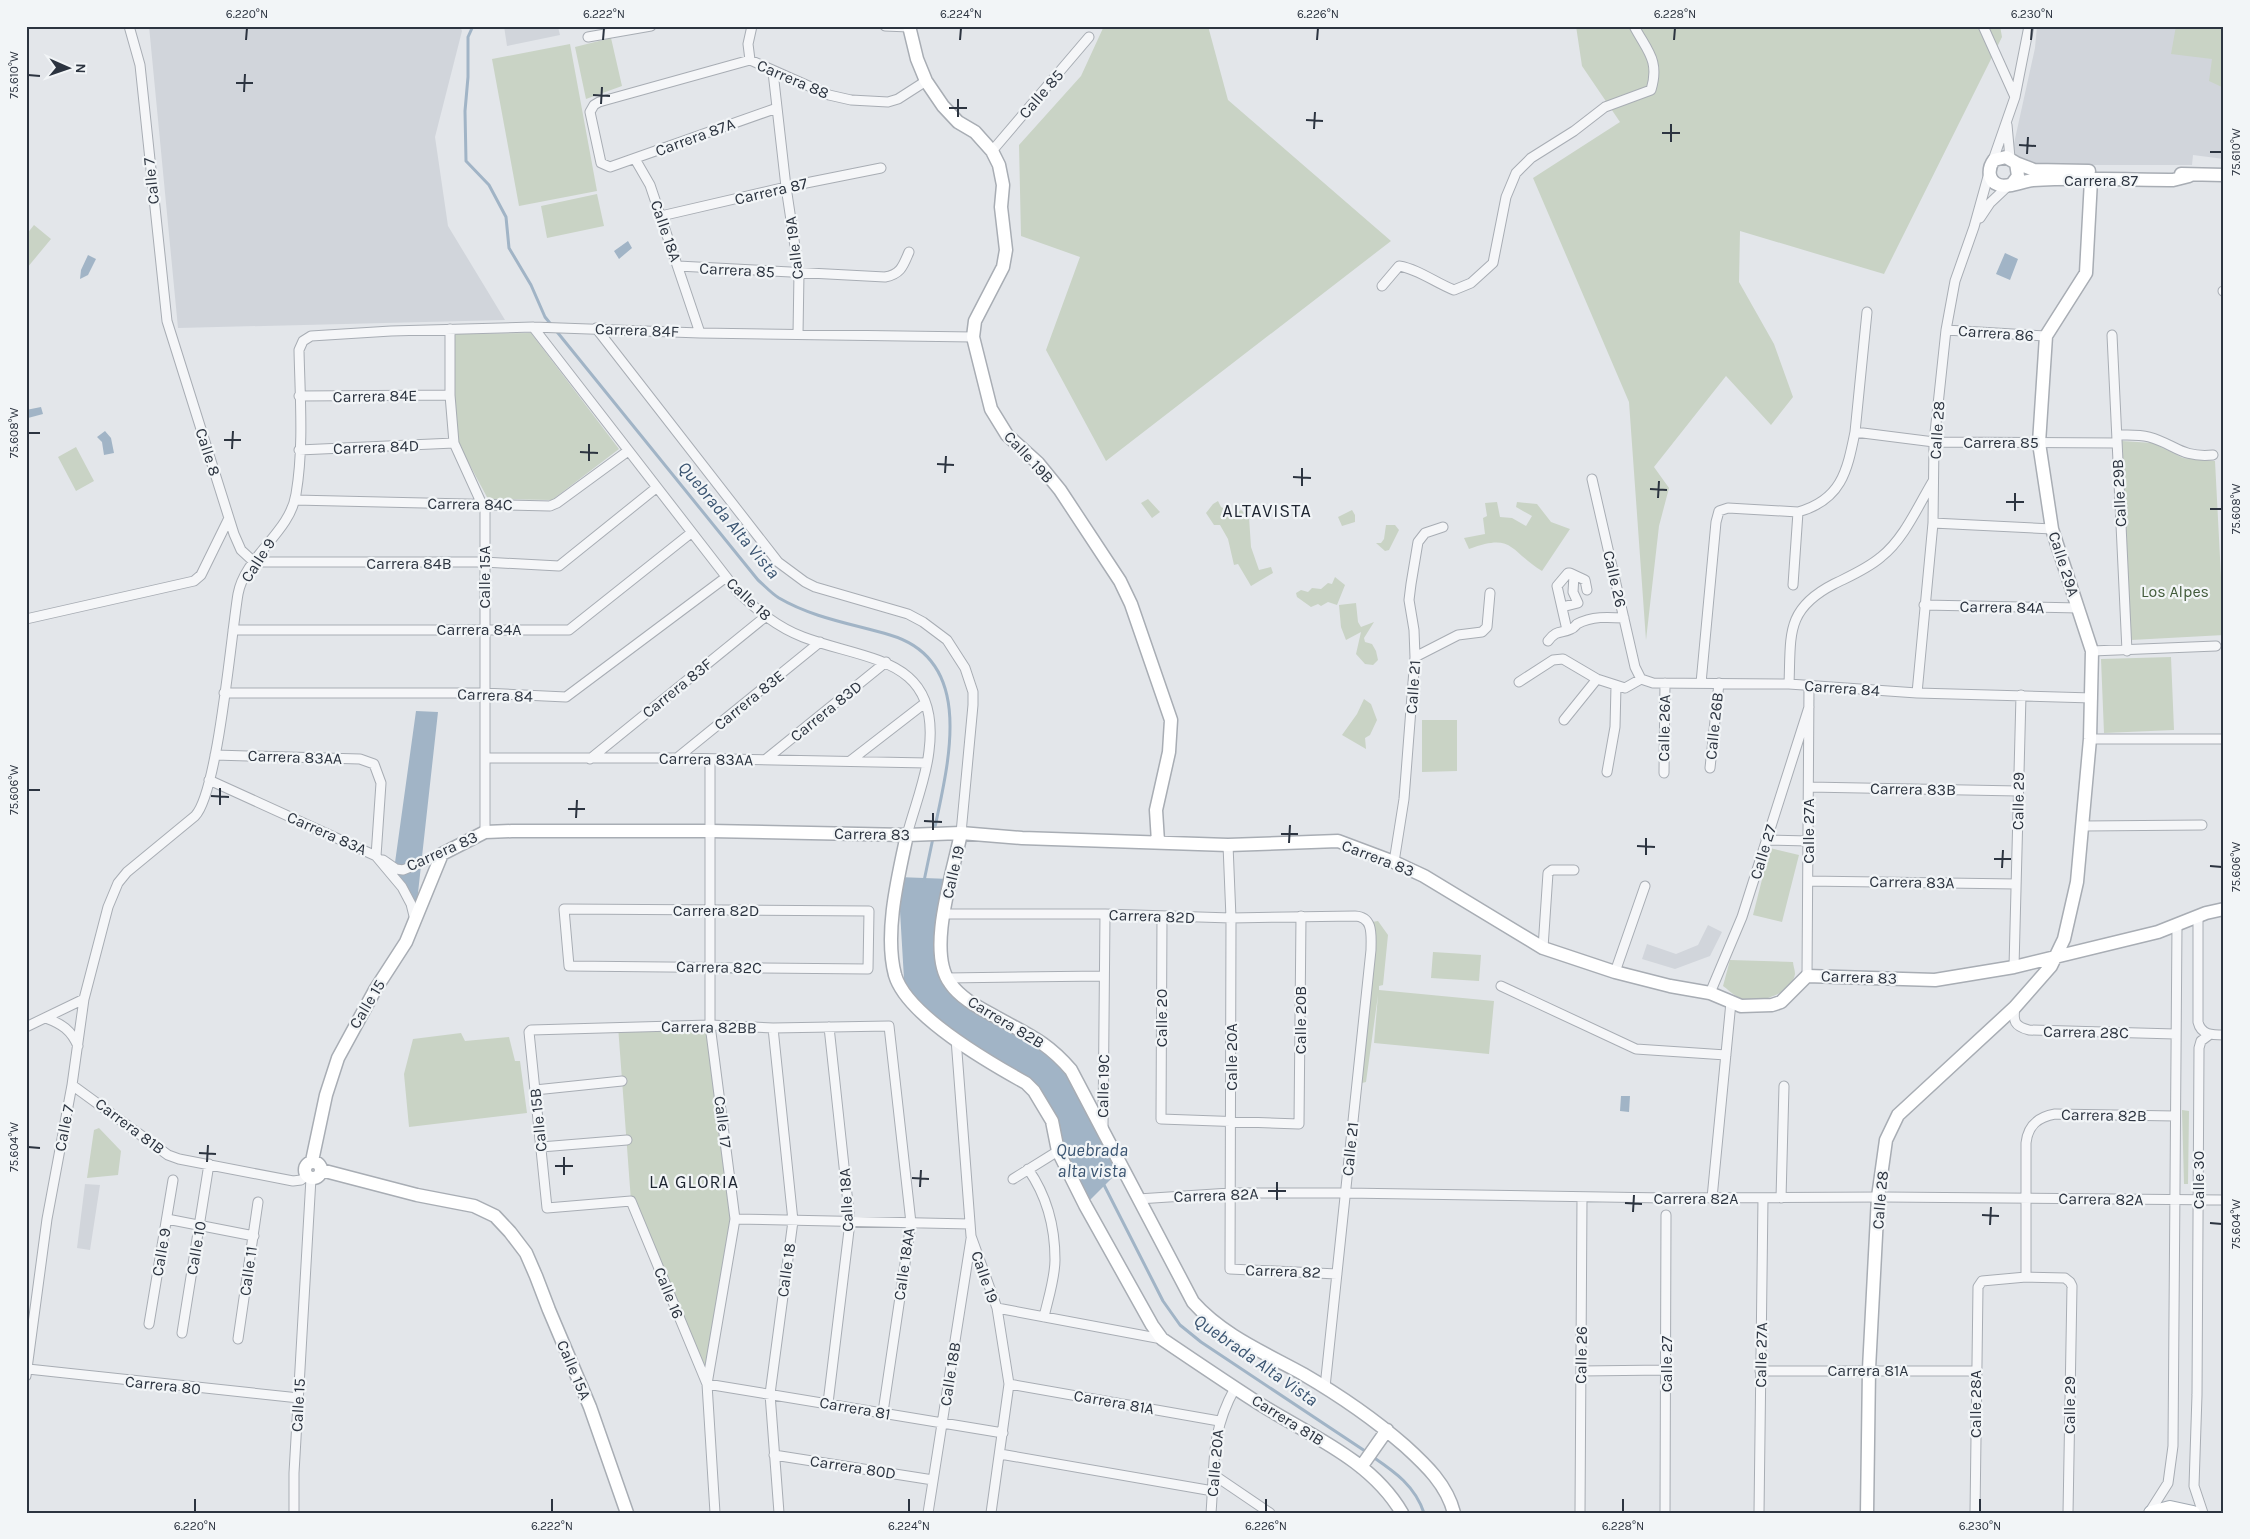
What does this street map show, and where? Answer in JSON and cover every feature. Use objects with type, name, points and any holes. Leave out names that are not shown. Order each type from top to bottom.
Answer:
[{"type":"main road","points":[[2150,1513],[2170,1508],[2193,1513]]},
{"type":"street","name":"Calle 7","points":[[129,26],[140,65],[164,305],[171,336]]},
{"type":"street","points":[[588,37],[651,26]]},
{"type":"street","points":[[750,60],[748,44],[752,26]]},
{"type":"street","points":[[885,26],[909,27]]},
{"type":"street","points":[[1382,286],[1399,266],[1408,268],[1454,290],[1471,283],[1493,263],[1506,197],[1516,173],[1531,158],[1574,131],[1605,107],[1651,90],[1656,75],[1652,57],[1634,26]]},
{"type":"street","points":[[1983,26],[2015,97]]},
{"type":"street","name":"Calle 28","points":[[1917,693],[1933,523],[1934,442],[1946,330],[1955,281],[1974,227],[1990,168],[2015,97],[2030,26]]},
{"type":"street","name":"Calle 19B","points":[[909,27],[926,81],[943,106],[958,122],[975,132],[992,151],[999,165],[1003,184],[1001,207],[1006,250],[1003,267],[975,321],[973,337],[984,387],[998,422],[1013,441],[1038,463],[1060,490],[1120,580],[1131,604],[1170,720],[1169,752],[1156,810],[1158,842]]},
{"type":"street","name":"Calle 85","points":[[992,151],[1090,37]]},
{"type":"street","name":"Carrera 88","points":[[613,166],[606,167],[602,163],[590,112],[594,105],[750,60],[773,72],[829,95],[877,102],[898,99],[926,81]]},
{"type":"street","name":"Calle 19A","points":[[773,72],[786,187],[799,273],[798,334]]},
{"type":"street","name":"Carrera 87A","points":[[613,166],[777,108]]},
{"type":"street","points":[[1974,227],[1990,203],[2018,176],[2007,136],[2008,118]]},
{"type":"street","points":[[2010,185],[1996,184],[1990,168],[1998,158],[2013,161]]},
{"type":"street","name":"Calle 18A","points":[[635,159],[650,185],[700,333]]},
{"type":"street","name":"Carrera 87","points":[[2013,161],[2034,170],[2172,172],[2189,176]]},
{"type":"street","name":"Carrera 87","points":[[661,216],[786,187],[881,168]]},
{"type":"street","name":"Carrera 87","points":[[2010,185],[2040,180],[2173,180],[2189,176],[2224,175]]},
{"type":"street","name":"Calle 29A","points":[[2057,955],[2073,907],[2084,826],[2092,698],[2092,651],[2052,529],[2039,443],[2046,336],[2086,273],[2090,180]]},
{"type":"street","name":"Carrera 85","points":[[678,266],[885,277],[896,274],[902,269],[909,252]]},
{"type":"street","points":[[1702,683],[1716,522],[1719,511],[1728,508],[1798,512],[1816,505],[1839,487],[1850,457],[1855,432],[1867,312]]},
{"type":"street","name":"Carrera 84F","points":[[302,341],[311,336],[390,330],[533,327],[700,333],[973,337]]},
{"type":"street","name":"Calle 18","points":[[533,327],[726,578],[765,618],[804,637],[886,662],[916,684],[925,703],[930,724],[929,750],[907,835]]},
{"type":"street","name":"Calle 19","points":[[596,328],[778,562],[815,587],[908,614],[938,632],[947,640],[965,668],[973,692],[972,735],[961,833],[943,914],[941,936],[942,957],[947,978],[958,992]]},
{"type":"street","name":"Calle 15A","points":[[450,329],[450,395],[454,444],[483,505],[485,518],[485,832]]},
{"type":"street","name":"Carrera 86","points":[[1946,330],[2046,336]]},
{"type":"street","name":"Calle 29B","points":[[2112,334],[2127,650]]},
{"type":"street","name":"Calle 8","points":[[171,336],[229,518],[241,550],[254,562]]},
{"type":"street","name":"Calle 9","points":[[118,883],[140,861],[200,811],[214,754],[242,581],[288,516],[295,500],[299,450],[299,350],[302,341]]},
{"type":"street","name":"Carrera 84E","points":[[300,396],[450,395]]},
{"type":"street","name":"Carrera 85","points":[[1855,432],[1934,442],[2039,443],[2150,437],[2193,456],[2213,455]]},
{"type":"street","name":"Carrera 84D","points":[[299,450],[454,444]]},
{"type":"street","name":"Carrera 84C","points":[[295,500],[550,506],[557,503],[628,451]]},
{"type":"street","name":"Calle 26","points":[[1592,479],[1635,667],[1641,679]]},
{"type":"street","points":[[1788,684],[1791,632],[1797,614],[1808,601],[1882,557],[1905,528],[1934,479]]},
{"type":"street","name":"Carrera 84B","points":[[254,562],[484,562],[559,566],[656,488]]},
{"type":"street","points":[[1793,585],[1798,512]]},
{"type":"street","points":[[26,619],[194,580],[201,575],[229,518]]},
{"type":"street","points":[[1933,523],[2052,529]]},
{"type":"street","name":"Calle 21","points":[[1394,862],[1404,799],[1415,657],[1410,600],[1418,542],[1425,534],[1443,527]]},
{"type":"street","name":"Carrera 84A","points":[[233,630],[569,630],[691,533]]},
{"type":"street","points":[[1568,630],[1557,586],[1568,573],[1586,580],[1586,590]]},
{"type":"street","points":[[1562,607],[1578,603],[1573,592],[1574,575]]},
{"type":"street","name":"Carrera 84","points":[[224,693],[484,693],[570,696],[726,578]]},
{"type":"street","points":[[1560,597],[1573,592]]},
{"type":"street","points":[[1415,657],[1458,635],[1482,632],[1487,628],[1490,593]]},
{"type":"street","name":"Carrera 84A","points":[[1924,605],[2079,608]]},
{"type":"street","points":[[1548,641],[1552,635],[1561,630],[1568,630],[1588,620],[1602,617],[1624,618]]},
{"type":"street","name":"Carrera 83F","points":[[590,758],[765,618]]},
{"type":"street","name":"Carrera 83E","points":[[677,758],[820,642]]},
{"type":"street","points":[[2092,651],[2216,646]]},
{"type":"street","points":[[1519,682],[1553,660],[1563,659],[1597,679],[1616,686],[1615,727],[1607,772]]},
{"type":"street","name":"Carrera 83D","points":[[765,760],[886,662]]},
{"type":"street","points":[[1564,720],[1597,679]]},
{"type":"street","name":"Carrera 84","points":[[1616,686],[1625,688],[1641,679],[1665,683],[1788,684],[1809,687],[1917,693],[2092,698]]},
{"type":"street","name":"Calle 26A","points":[[1664,773],[1665,683]]},
{"type":"street","name":"Calle 26B","points":[[1710,768],[1719,683]]},
{"type":"street","name":"Calle 27A","points":[[1807,976],[1809,687]]},
{"type":"street","name":"Calle 29","points":[[2014,966],[2020,695]]},
{"type":"street","points":[[850,761],[925,703]]},
{"type":"street","name":"Calle 27","points":[[1710,993],[1742,917],[1809,708]]},
{"type":"street","points":[[2090,740],[2223,739]]},
{"type":"street","name":"Carrera 83AA","points":[[214,754],[360,759],[374,764],[381,783],[376,856]]},
{"type":"street","name":"Carrera 83AA","points":[[485,758],[677,758],[927,763]]},
{"type":"street","name":"Calle 17","points":[[710,759],[710,1025],[735,1219],[707,1384],[715,1513]]},
{"type":"street","name":"Carrera 83A","points":[[209,780],[376,856],[402,887],[411,904],[415,920]]},
{"type":"street","name":"Carrera 83B","points":[[1808,787],[2018,791]]},
{"type":"street","points":[[2084,826],[2202,825]]},
{"type":"street","name":"Carrera 83","points":[[376,856],[396,869],[403,870],[442,854],[485,832],[710,831],[907,835],[961,833],[1022,838],[1228,845],[1338,841],[1394,862],[1424,876],[1543,948],[1615,972],[1670,986],[1710,993],[1741,1006],[1772,1005],[1781,1002],[1807,976],[1935,980],[2014,966],[2158,932],[2198,916],[2224,909]]},
{"type":"street","points":[[907,835],[898,877],[892,926],[892,952],[896,976],[906,996],[928,1020],[1026,1083],[1034,1091],[1052,1121],[1058,1150],[1084,1205],[1152,1325],[1162,1339]]},
{"type":"street","points":[[1766,840],[1808,840]]},
{"type":"street","name":"Calle 20A","points":[[1228,845],[1231,918],[1232,1122],[1230,1269]]},
{"type":"street","name":"Calle 15","points":[[294,1513],[313,1171],[326,1095],[338,1058],[375,990],[406,942],[442,854]]},
{"type":"street","points":[[1543,948],[1548,873],[1552,870],[1574,870]]},
{"type":"street","name":"Carrera 83A","points":[[1808,881],[2016,884]]},
{"type":"street","name":"Calle 7","points":[[27,1372],[29,1336],[47,1219],[72,1084],[84,999],[108,908],[118,883]]},
{"type":"street","points":[[1615,972],[1645,886]]},
{"type":"street","name":"Carrera 82D","points":[[570,966],[564,909],[710,909],[869,911],[868,969]]},
{"type":"street","name":"Carrera 82D","points":[[943,914],[1105,914],[1231,918],[1361,916]]},
{"type":"street","name":"Calle 19C","points":[[1105,914],[1103,1128],[1192,1302],[1210,1318],[1256,1349],[1325,1387]]},
{"type":"street","name":"Calle 20","points":[[1162,916],[1161,1120],[1232,1122]]},
{"type":"street","name":"Calle 20B","points":[[1232,1122],[1299,1124],[1301,916]]},
{"type":"street","name":"Calle 21","points":[[1325,1387],[1371,950],[1371,926],[1361,916]]},
{"type":"street","points":[[2198,916],[2198,1022],[2201,1030],[2209,1035],[2224,1035]]},
{"type":"street","name":"Calle 30","points":[[2150,1513],[2166,1490],[2172,1454],[2177,925]]},
{"type":"street","name":"Calle 28","points":[[1866,1513],[1869,1370],[1878,1197],[1886,1140],[1898,1115],[2015,1007],[2045,973],[2057,955]]},
{"type":"street","name":"Carrera 82C","points":[[570,966],[868,969]]},
{"type":"street","points":[[947,978],[1104,976]]},
{"type":"street","points":[[1501,986],[1636,1049],[1726,1055]]},
{"type":"street","name":"Carrera 82B","points":[[958,992],[974,1004],[1031,1035],[1049,1048],[1070,1070],[1103,1128]]},
{"type":"street","points":[[26,1027],[84,999]]},
{"type":"street","points":[[1712,1198],[1731,1002]]},
{"type":"street","name":"Carrera 28C","points":[[2015,1007],[2015,1023],[2017,1026],[2029,1030],[2175,1034]]},
{"type":"street","points":[[46,1018],[67,1028],[78,1046]]},
{"type":"street","name":"Carrera 82BB","points":[[529,1032],[531,1030],[618,1026],[710,1025],[773,1028],[889,1026]]},
{"type":"street","name":"Calle 18AA","points":[[883,1412],[911,1223],[889,1026]]},
{"type":"street","name":"Calle 18A","points":[[828,1403],[850,1222],[829,1027]]},
{"type":"street","name":"Calle 18","points":[[773,1028],[793,1221],[770,1394],[778,1513]]},
{"type":"street","name":"Calle 15B","points":[[529,1032],[547,1208],[631,1201]]},
{"type":"street","name":"Calle 30","points":[[2203,1513],[2194,1486],[2198,1395],[2198,1048],[2200,1041],[2209,1035]]},
{"type":"street","name":"Calle 19","points":[[956,1039],[971,1236],[997,1308],[1009,1384],[992,1513]]},
{"type":"street","points":[[535,1090],[622,1081]]},
{"type":"street","name":"Carrera 81B","points":[[72,1084],[168,1155],[179,1159],[293,1181],[300,1180],[313,1171],[474,1206],[495,1216],[510,1232]]},
{"type":"street","points":[[1782,1198],[1784,1086]]},
{"type":"street","name":"Carrera 82B","points":[[2026,1198],[2027,1134],[2035,1122],[2043,1117],[2055,1114],[2175,1116]]},
{"type":"street","points":[[541,1147],[627,1140]]},
{"type":"street","points":[[1013,1179],[1058,1150]]},
{"type":"street","name":"Calle 10","points":[[182,1333],[209,1164]]},
{"type":"street","points":[[1028,1169],[1038,1184],[1051,1217],[1055,1262],[1044,1317]]},
{"type":"street","name":"Calle 9","points":[[149,1324],[173,1180]]},
{"type":"street","name":"Carrera 82A","points":[[1138,1199],[1230,1193],[1582,1198],[1878,1197],[2224,1200]]},
{"type":"street","name":"Calle 26","points":[[1580,1513],[1582,1198]]},
{"type":"street","name":"Calle 27A","points":[[1759,1513],[1763,1198]]},
{"type":"street","points":[[2026,1198],[2026,1277]]},
{"type":"street","name":"Calle 16","points":[[631,1201],[707,1384]]},
{"type":"street","name":"Calle 11","points":[[238,1339],[258,1202]]},
{"type":"street","name":"Calle 27","points":[[1665,1513],[1666,1215]]},
{"type":"street","points":[[735,1219],[970,1224]]},
{"type":"street","points":[[167,1220],[254,1236]]},
{"type":"street","name":"Calle 15A","points":[[510,1232],[526,1253],[533,1268],[548,1310],[586,1395],[627,1513]]},
{"type":"street","name":"Calle 18B","points":[[928,1513],[971,1236]]},
{"type":"street","name":"Carrera 82","points":[[1230,1269],[1337,1274]]},
{"type":"street","name":"Calle 29","points":[[2026,1277],[2065,1278],[2070,1282],[2072,1296],[2068,1513]]},
{"type":"street","name":"Calle 28A","points":[[1975,1513],[1975,1371],[1978,1287],[1982,1281],[2026,1277]]},
{"type":"street","points":[[997,1308],[1162,1339]]},
{"type":"street","name":"Carrera 81B","points":[[1162,1339],[1235,1388],[1360,1462],[1384,1487],[1402,1513]]},
{"type":"street","points":[[1580,1371],[1666,1370]]},
{"type":"street","name":"Carrera 81A","points":[[1760,1371],[1975,1371]]},
{"type":"street","name":"Carrera 80","points":[[27,1372],[299,1398]]},
{"type":"street","name":"Carrera 81","points":[[707,1384],[1003,1433]]},
{"type":"street","name":"Carrera 81A","points":[[1009,1384],[1219,1421]]},
{"type":"street","points":[[1325,1387],[1382,1430],[1431,1471],[1447,1494],[1454,1513]]},
{"type":"street","name":"Calle 20A","points":[[1211,1513],[1214,1447],[1219,1421],[1235,1388]]},
{"type":"street","points":[[1360,1462],[1382,1430]]},
{"type":"street","points":[[1000,1454],[1213,1491]]},
{"type":"street","name":"Carrera 80D","points":[[774,1455],[933,1480]]},
{"type":"street","points":[[1214,1475],[1270,1513]]},
{"type":"shaded area","points":[[149,26],[460,26],[462,31],[435,137],[448,226],[505,320],[178,328]]},
{"type":"shaded area","points":[[504,26],[561,26],[558,27],[560,35],[507,46]]},
{"type":"shaded area","points":[[2037,26],[2224,26],[2224,159],[2193,155],[2192,165],[2035,165],[2018,161],[2013,148],[2035,48]]},
{"type":"shaded area","points":[[1708,925],[1722,932],[1710,956],[1675,969],[1642,959],[1647,944],[1676,954],[1698,945]]},
{"type":"shaded area","points":[[85,1184],[100,1185],[90,1250],[77,1248]]},
{"type":"green space","points":[[1104,26],[1208,26],[1228,100],[1391,241],[1106,461],[1046,350],[1080,257],[1021,236],[1019,145],[1081,76]]},
{"type":"green space","points":[[1576,26],[2000,26],[2002,37],[1884,274],[1740,231],[1739,282],[1774,344],[1793,397],[1771,425],[1726,376],[1654,467],[1669,488],[1659,526],[1646,640],[1629,402],[1533,178],[1620,122],[1582,66]]},
{"type":"green space","points":[[2176,26],[2224,26],[2224,88],[2209,81],[2212,59],[2171,54]]},
{"type":"green space","points":[[611,38],[622,86],[586,99],[575,47]]},
{"type":"green space","points":[[570,44],[597,191],[519,206],[492,59]]},
{"type":"green space","points":[[597,194],[604,226],[547,238],[541,206]]},
{"type":"green space","points":[[34,225],[51,239],[27,268],[26,235]]},
{"type":"green space","points":[[531,333],[619,449],[552,500],[488,499],[458,443],[454,394],[455,334]]},
{"type":"green space","name":"Los Alpes","points":[[2122,441],[2153,443],[2183,458],[2215,461],[2224,635],[2131,640]]},
{"type":"green space","points":[[76,447],[94,481],[76,491],[58,457]]},
{"type":"green space","points":[[1148,499],[1160,512],[1152,518],[1141,503]]},
{"type":"green space","points":[[1218,501],[1221,507],[1225,509],[1228,507],[1235,515],[1241,510],[1249,517],[1251,547],[1259,570],[1271,567],[1273,573],[1251,586],[1238,564],[1234,565],[1228,539],[1220,525],[1214,525],[1206,513]]},
{"type":"green space","points":[[1497,502],[1500,517],[1512,518],[1526,526],[1532,516],[1516,507],[1517,502],[1537,504],[1551,522],[1570,529],[1542,571],[1510,546],[1503,543],[1495,542],[1469,549],[1464,538],[1485,534],[1483,518],[1487,516],[1485,503]]},
{"type":"green space","points":[[1352,510],[1355,515],[1355,522],[1342,526],[1338,517]]},
{"type":"green space","points":[[1386,525],[1395,525],[1399,530],[1389,550],[1385,551],[1376,543],[1381,543],[1384,539]]},
{"type":"green space","points":[[1335,577],[1345,585],[1337,605],[1328,602],[1321,606],[1318,604],[1311,607],[1297,597],[1296,593],[1301,590],[1308,592],[1312,588],[1321,589],[1328,583],[1332,584]]},
{"type":"green space","points":[[1356,603],[1358,622],[1361,627],[1374,622],[1364,638],[1365,642],[1372,644],[1376,651],[1378,660],[1373,665],[1365,664],[1356,654],[1361,632],[1346,640],[1341,627],[1339,605]]},
{"type":"green space","points":[[2171,657],[2174,730],[2104,733],[2101,659]]},
{"type":"green space","points":[[1364,699],[1371,704],[1377,720],[1370,735],[1365,738],[1366,749],[1342,735],[1357,714]]},
{"type":"green space","points":[[1422,720],[1457,720],[1457,771],[1422,772]]},
{"type":"green space","points":[[1770,848],[1799,855],[1782,922],[1753,915]]},
{"type":"green space","points":[[1378,921],[1388,935],[1383,985],[1379,986],[1379,990],[1494,1001],[1489,1054],[1374,1043],[1378,995],[1366,1082],[1362,1083],[1362,1090],[1357,1089],[1370,925],[1372,922]]},
{"type":"green space","points":[[1433,952],[1481,955],[1479,981],[1431,978]]},
{"type":"green space","points":[[1730,960],[1793,962],[1795,974],[1789,986],[1777,994],[1756,1001],[1746,1001],[1723,986]]},
{"type":"green space","points":[[710,1025],[735,1219],[707,1384],[631,1201],[618,1026]]},
{"type":"green space","points":[[461,1033],[465,1041],[509,1037],[515,1061],[520,1061],[527,1113],[409,1127],[404,1074],[413,1039]]},
{"type":"green space","points":[[2182,1110],[2189,1111],[2188,1184],[2184,1184]]},
{"type":"green space","points":[[99,1128],[121,1151],[118,1175],[87,1178],[94,1130]]},
{"type":"water","points":[[628,241],[632,248],[619,259],[614,251]]},
{"type":"water","points":[[2005,253],[2018,259],[2010,280],[1996,274]]},
{"type":"water","points":[[88,255],[96,259],[88,275],[80,279],[81,270]]},
{"type":"water","points":[[41,407],[43,414],[28,418],[26,410]]},
{"type":"water","points":[[105,431],[111,438],[114,453],[104,455],[102,442],[97,437]]},
{"type":"water","points":[[416,711],[438,712],[415,920],[393,877]]},
{"type":"water","name":"Quebrada alta vista","points":[[898,877],[950,879],[944,970],[974,1004],[1049,1048],[1126,1164],[1085,1205],[1052,1121],[1017,1078],[905,996]]},
{"type":"water","points":[[1621,1096],[1630,1096],[1629,1112],[1620,1111]]},
{"type":"waterway","name":"Quebrada Alta Vista","points":[[473,26],[468,37],[468,77],[465,111],[466,161],[489,185],[506,217],[509,248],[531,285],[545,317],[758,580],[771,592],[805,611],[890,635],[918,648],[936,668],[946,692],[950,719],[945,777],[934,832]]},
{"type":"waterway","name":"Quebrada Alta Vista","points":[[924,881],[933,838]]},
{"type":"waterway","name":"Quebrada Alta Vista","points":[[1103,1183],[1163,1301],[1180,1325],[1201,1342],[1368,1453]]},
{"type":"waterway","name":"Quebrada Alta Vista","points":[[1373,1457],[1410,1487],[1424,1513]]},
{"type":"district","name":"ALTAVISTA","points":[[1267,511]]},
{"type":"district","name":"LA GLORIA","points":[[694,1182]]}]
